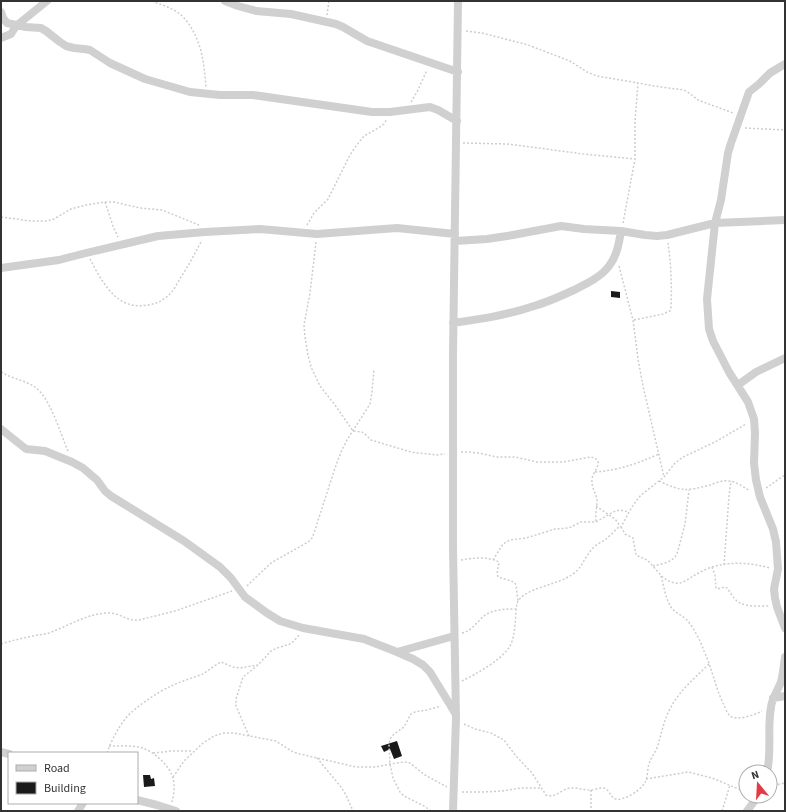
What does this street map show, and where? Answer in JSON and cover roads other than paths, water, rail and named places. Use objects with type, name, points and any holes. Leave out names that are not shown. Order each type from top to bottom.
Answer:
[{"type":"street","points":[[1,38],[11,34],[16,26],[46,1]]},
{"type":"street","points":[[225,1],[256,12],[290,14],[343,27],[367,41],[458,72]]},
{"type":"street","points":[[453,811],[455,685],[453,560],[453,324],[458,1]]},
{"type":"street","points":[[1,12],[6,23],[16,26],[41,28],[66,46],[90,50],[110,63],[145,79],[190,92],[220,95],[253,95],[372,112],[390,112],[430,107],[457,121]]},
{"type":"street","points":[[785,64],[770,73],[749,92],[728,153],[721,200],[715,223],[707,299],[709,329],[713,342],[748,402],[754,420],[754,463],[756,480],[773,529],[777,548],[778,569],[774,589],[777,607],[785,628]]},
{"type":"street","points":[[1,268],[59,260],[158,236],[205,232],[260,229],[317,234],[397,228],[455,238],[487,239],[561,226],[621,231],[645,235],[667,235],[715,223],[785,220]]},
{"type":"street","points":[[453,324],[511,313],[557,298],[580,287],[597,277],[609,266],[616,254],[621,231]]},
{"type":"street","points":[[738,385],[756,372],[785,358]]},
{"type":"street","points":[[1,429],[26,449],[45,451],[83,468],[97,480],[105,491],[111,496],[184,541],[220,567],[245,597],[280,621],[303,628],[364,640],[397,652],[423,665],[430,672],[449,703],[455,716]]},
{"type":"street","points":[[397,652],[454,635]]},
{"type":"street","points":[[769,764],[771,707],[773,698],[781,682],[785,657]]},
{"type":"street","points":[[773,698],[785,696]]},
{"type":"street","points":[[138,800],[173,810]]}]
